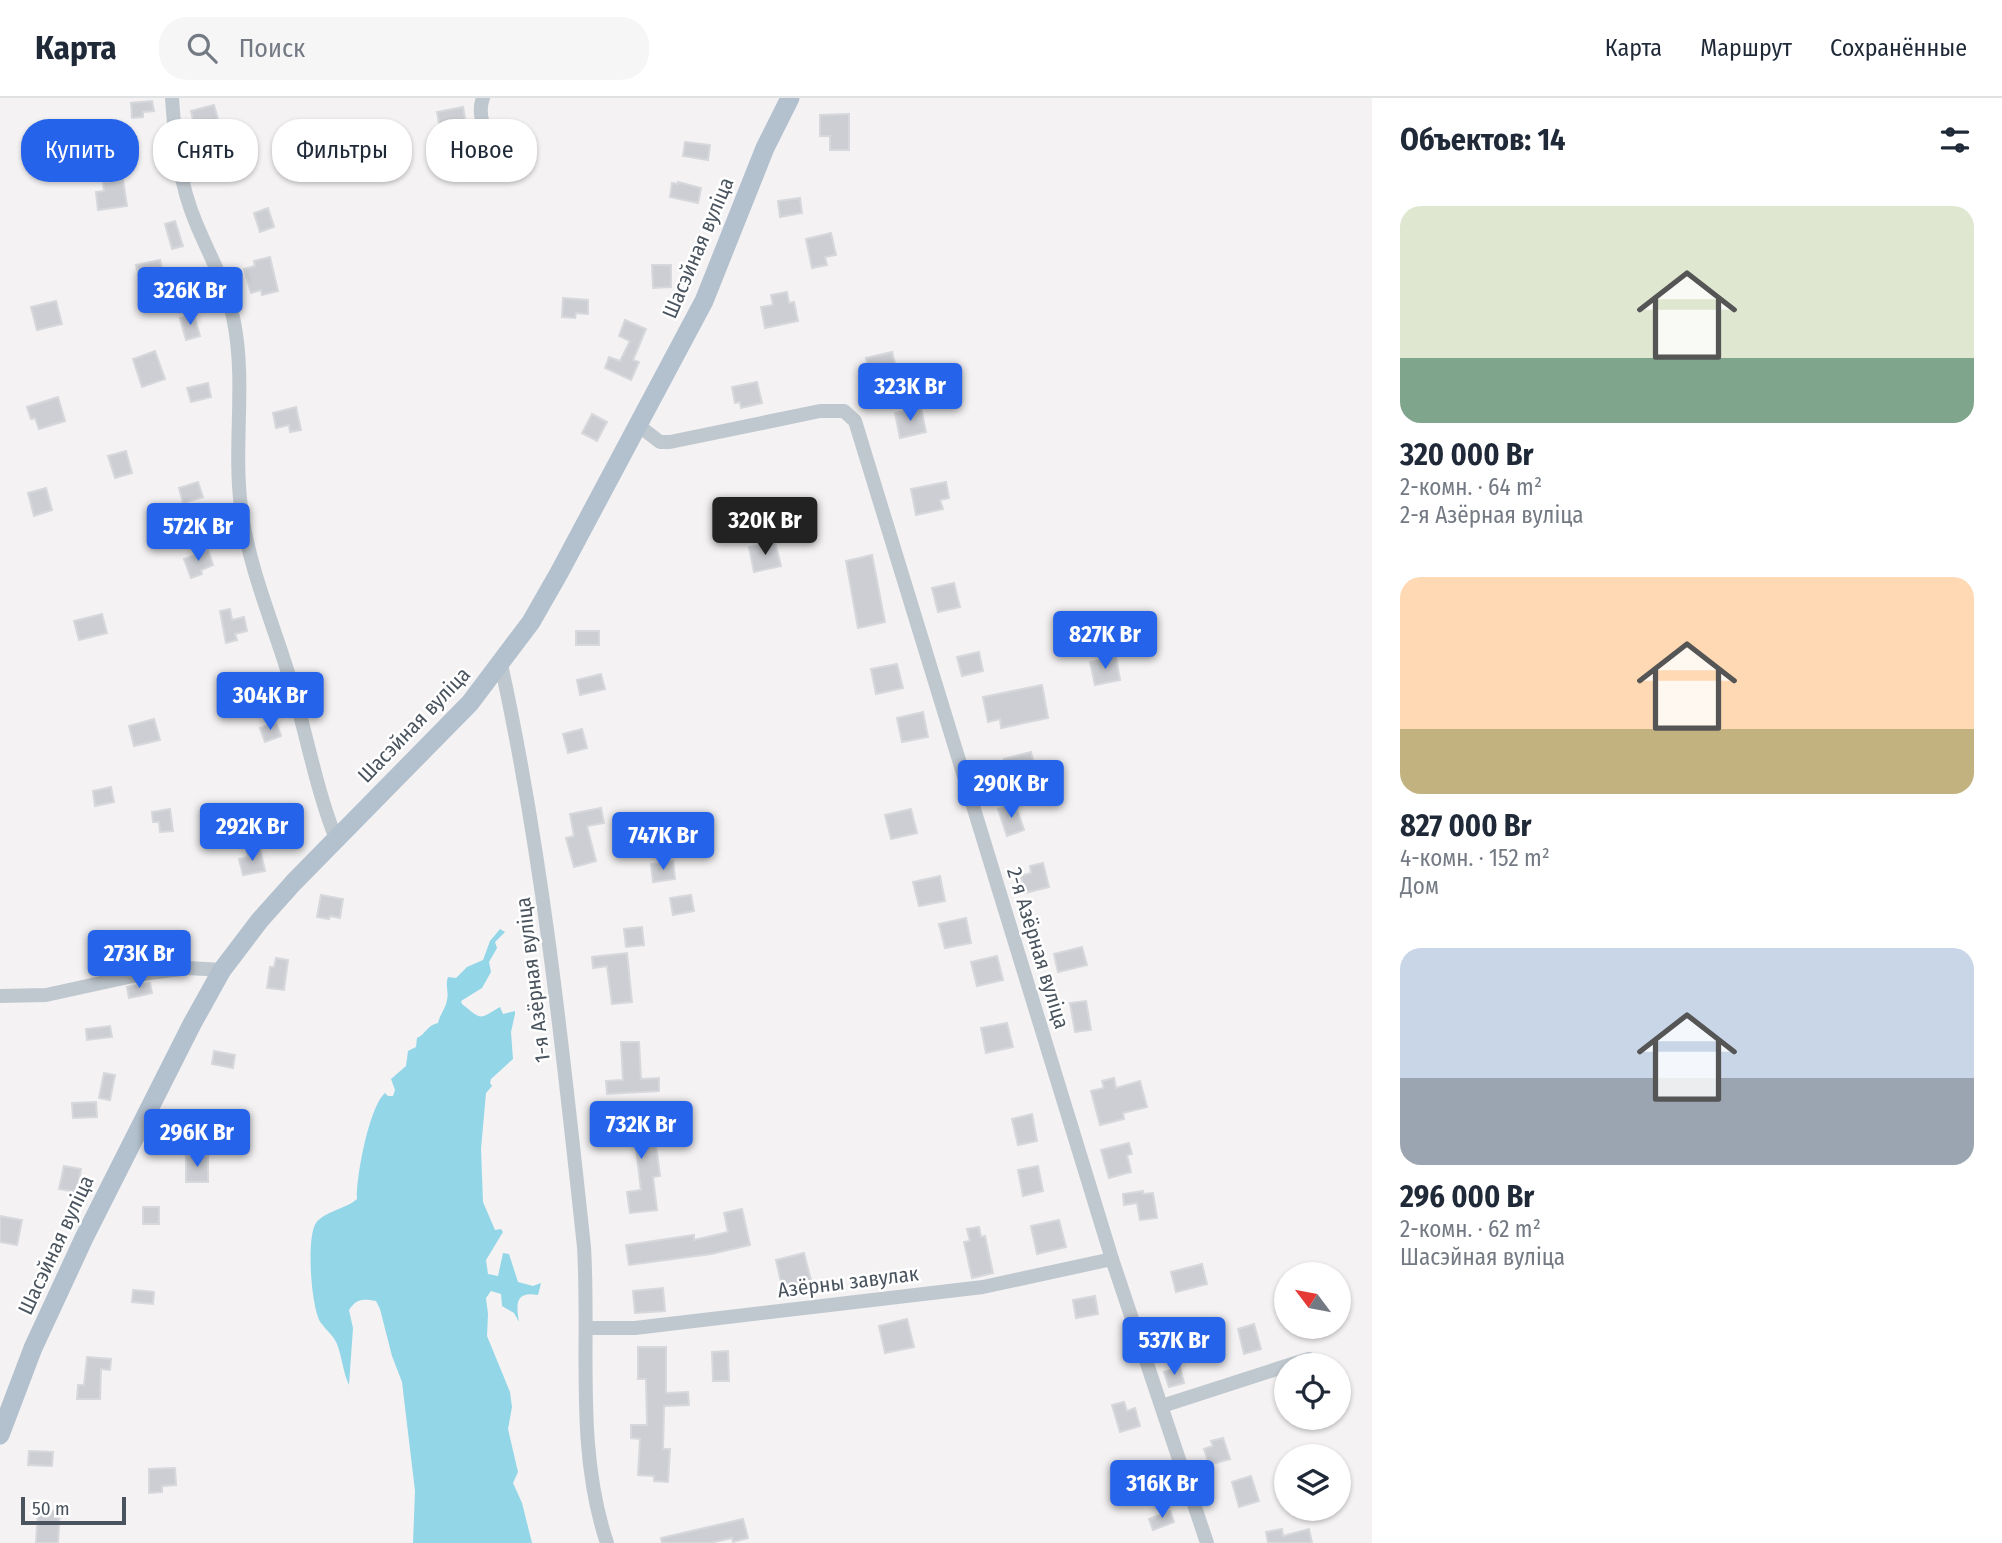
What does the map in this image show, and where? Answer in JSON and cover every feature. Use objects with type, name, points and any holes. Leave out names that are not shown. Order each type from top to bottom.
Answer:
[{"type":"main road","name":"Шасэйная вуліца","points":[[0,1435],[33,1348],[74,1260],[181,1044],[222,970],[260,920],[336,839],[459,716],[531,622],[704,301],[765,148],[790,98]]},
{"type":"street","points":[[172,98],[175,148],[186,196],[214,261],[234,320],[239,359],[237,474],[247,544],[290,678],[324,808],[336,839]]},
{"type":"street","points":[[482,119],[480,107],[483,98]]},
{"type":"street","name":"2-я Азёрная вуліца","points":[[639,426],[660,442],[670,442],[820,411],[844,411],[855,421],[1112,1259],[1207,1543]]},
{"type":"street","name":"1-я Азёрная вуліца","points":[[501,664],[546,909],[584,1247],[587,1328],[585,1395],[591,1476],[607,1543]]},
{"type":"street","points":[[0,996],[46,995],[142,974],[188,968],[222,970]]},
{"type":"street","name":"Азёрны завулак","points":[[587,1328],[662,1325],[983,1287],[1112,1259]]},
{"type":"street","points":[[1162,1406],[1274,1370]]},
{"type":"water","points":[[500,929],[505,932],[495,942],[497,948],[489,962],[491,972],[482,988],[461,1001],[478,1016],[500,1007],[503,1014],[515,1011],[511,1032],[513,1059],[491,1079],[492,1086],[486,1093],[481,1149],[483,1202],[495,1230],[501,1229],[503,1232],[486,1260],[488,1274],[498,1276],[503,1253],[509,1254],[518,1282],[533,1286],[541,1283],[538,1295],[525,1295],[519,1300],[519,1322],[514,1313],[502,1306],[501,1294],[491,1291],[486,1298],[487,1336],[510,1392],[512,1407],[508,1429],[518,1472],[513,1483],[522,1503],[532,1543],[413,1543],[415,1491],[402,1382],[380,1309],[376,1301],[364,1300],[355,1303],[349,1310],[353,1328],[349,1385],[337,1344],[318,1315],[312,1289],[311,1243],[316,1223],[320,1219],[357,1199],[361,1160],[374,1113],[385,1093],[393,1096],[395,1090],[391,1079],[406,1066],[408,1051],[416,1047],[417,1038],[438,1023],[448,994],[448,977],[456,978],[467,967],[483,960],[490,941]]},
{"type":"building","points":[[152,101],[154,111],[143,112],[143,117],[132,118],[131,103]]},
{"type":"building","points":[[214,105],[218,119],[193,119],[191,111]]},
{"type":"building","points":[[463,107],[465,119],[438,119],[437,112]]},
{"type":"building","points":[[849,114],[849,150],[830,150],[830,136],[820,136],[820,115]]},
{"type":"building","points":[[685,142],[710,145],[708,160],[683,156]]},
{"type":"building","points":[[103,182],[123,182],[127,206],[98,210],[96,192],[104,191]]},
{"type":"building","points":[[672,183],[701,188],[698,203],[670,197]]},
{"type":"building","points":[[800,198],[802,213],[780,217],[778,201]]},
{"type":"building","points":[[268,208],[274,227],[260,232],[254,213]]},
{"type":"building","points":[[175,221],[183,246],[172,249],[165,224]]},
{"type":"building","points":[[831,233],[836,255],[825,257],[827,265],[812,268],[806,239]]},
{"type":"building","points":[[270,257],[278,291],[262,295],[261,290],[251,293],[244,269],[255,266],[254,261]]},
{"type":"building","points":[[160,260],[164,278],[140,283],[136,265]]},
{"type":"building","points":[[652,265],[671,265],[671,287],[653,288]]},
{"type":"building","points":[[787,292],[789,303],[794,302],[798,321],[765,328],[761,307],[773,305],[771,295]]},
{"type":"building","points":[[563,298],[588,300],[588,314],[576,313],[575,318],[562,317]]},
{"type":"building","points":[[56,301],[62,324],[37,330],[31,307]]},
{"type":"building","points":[[194,315],[200,336],[186,340],[180,318]]},
{"type":"building","points":[[625,320],[646,329],[633,360],[639,362],[631,380],[605,368],[609,357],[620,361],[630,341],[619,336]]},
{"type":"building","points":[[155,351],[165,379],[142,387],[133,359]]},
{"type":"building","points":[[892,352],[898,376],[871,382],[866,358]]},
{"type":"building","points":[[757,382],[762,403],[741,408],[740,402],[735,403],[732,387]]},
{"type":"building","points":[[208,383],[211,397],[191,402],[187,388]]},
{"type":"building","points":[[58,397],[65,421],[39,429],[35,418],[31,419],[27,407]]},
{"type":"building","points":[[296,407],[301,430],[290,432],[289,425],[276,428],[273,413]]},
{"type":"building","points":[[921,408],[926,432],[900,438],[895,413]]},
{"type":"building","points":[[592,414],[607,422],[597,441],[582,433]]},
{"type":"building","points":[[126,451],[132,473],[115,478],[108,456]]},
{"type":"building","points":[[198,482],[203,497],[183,503],[179,488]]},
{"type":"building","points":[[946,482],[949,498],[940,500],[943,509],[916,515],[911,489]]},
{"type":"building","points":[[46,488],[52,510],[34,516],[28,493]]},
{"type":"building","points":[[775,542],[781,566],[754,572],[749,547]]},
{"type":"building","points":[[208,550],[213,565],[201,570],[202,574],[191,578],[184,559]]},
{"type":"building","points":[[872,555],[885,622],[858,628],[846,561]]},
{"type":"building","points":[[954,583],[960,607],[938,612],[932,588]]},
{"type":"building","points":[[230,609],[232,620],[244,617],[247,631],[235,634],[237,640],[226,643],[220,611]]},
{"type":"building","points":[[102,614],[107,633],[79,640],[74,621]]},
{"type":"building","points":[[576,631],[599,631],[599,645],[576,645]]},
{"type":"building","points":[[979,652],[983,671],[962,676],[957,657]]},
{"type":"building","points":[[1116,657],[1120,680],[1095,685],[1090,662]]},
{"type":"building","points":[[897,664],[903,688],[876,694],[871,669]]},
{"type":"building","points":[[601,674],[605,689],[580,695],[577,680]]},
{"type":"building","points":[[259,676],[262,696],[252,697],[253,703],[240,704],[237,679]]},
{"type":"building","points":[[1042,685],[1048,718],[1001,728],[1000,719],[988,722],[983,697]]},
{"type":"building","points":[[923,712],[928,737],[902,742],[897,718]]},
{"type":"building","points":[[154,719],[160,740],[134,746],[129,726]]},
{"type":"building","points":[[276,722],[281,736],[265,742],[260,728]]},
{"type":"building","points":[[582,729],[587,748],[568,753],[563,734]]},
{"type":"building","points":[[1031,752],[1036,772],[1009,779],[1004,759]]},
{"type":"building","points":[[111,787],[114,802],[95,806],[93,791]]},
{"type":"building","points":[[1015,804],[1024,830],[1007,836],[998,809]]},
{"type":"building","points":[[601,808],[604,823],[587,826],[596,861],[574,867],[566,838],[574,836],[570,814]]},
{"type":"building","points":[[170,809],[173,831],[160,832],[159,822],[153,822],[152,812]]},
{"type":"building","points":[[911,809],[917,833],[891,839],[885,815]]},
{"type":"building","points":[[276,814],[281,834],[260,840],[255,820]]},
{"type":"building","points":[[260,849],[265,871],[243,875],[239,859],[248,857],[247,852]]},
{"type":"building","points":[[673,861],[675,879],[653,882],[651,864]]},
{"type":"building","points":[[1043,863],[1049,887],[1025,893],[1021,876],[1031,873],[1030,866]]},
{"type":"building","points":[[940,876],[945,901],[919,906],[913,882]]},
{"type":"building","points":[[321,895],[343,899],[340,918],[317,917]]},
{"type":"building","points":[[691,895],[694,911],[673,915],[670,898]]},
{"type":"building","points":[[966,918],[971,943],[945,948],[939,924]]},
{"type":"building","points":[[642,927],[644,945],[626,947],[624,929]]},
{"type":"building","points":[[1082,947],[1087,965],[1058,972],[1054,954]]},
{"type":"building","points":[[627,953],[632,1002],[612,1004],[607,966],[593,968],[592,957]]},
{"type":"building","points":[[997,956],[1003,980],[977,986],[971,962]]},
{"type":"building","points":[[276,958],[288,960],[284,990],[267,988],[270,967],[274,967]]},
{"type":"building","points":[[150,983],[152,993],[129,998],[127,987]]},
{"type":"building","points":[[1086,1001],[1091,1030],[1075,1032],[1070,1003]]},
{"type":"building","points":[[1007,1023],[1013,1047],[986,1053],[981,1028]]},
{"type":"building","points":[[110,1026],[112,1037],[87,1040],[86,1029]]},
{"type":"building","points":[[621,1042],[639,1042],[641,1079],[659,1078],[659,1091],[607,1094],[606,1081],[623,1080]]},
{"type":"building","points":[[214,1051],[235,1055],[233,1068],[212,1064]]},
{"type":"building","points":[[104,1073],[115,1075],[110,1100],[99,1098]]},
{"type":"building","points":[[1114,1078],[1116,1088],[1140,1081],[1147,1107],[1123,1113],[1124,1119],[1100,1125],[1091,1091],[1104,1088],[1102,1081]]},
{"type":"building","points":[[96,1102],[97,1117],[73,1118],[72,1103]]},
{"type":"building","points":[[1032,1114],[1037,1141],[1018,1145],[1012,1119]]},
{"type":"building","points":[[650,1116],[651,1145],[656,1145],[660,1176],[653,1177],[657,1210],[630,1213],[627,1192],[641,1190],[634,1133],[612,1133],[612,1117]]},
{"type":"building","points":[[1129,1143],[1132,1154],[1127,1155],[1131,1172],[1109,1178],[1101,1150]]},
{"type":"building","points":[[186,1156],[208,1156],[208,1182],[186,1182]]},
{"type":"building","points":[[64,1166],[81,1169],[77,1192],[59,1189]]},
{"type":"building","points":[[1038,1166],[1043,1191],[1023,1196],[1018,1170]]},
{"type":"building","points":[[1143,1191],[1143,1194],[1153,1193],[1157,1218],[1140,1220],[1137,1203],[1124,1205],[1123,1194]]},
{"type":"building","points":[[143,1207],[159,1207],[159,1224],[143,1224]]},
{"type":"building","points":[[742,1209],[750,1245],[711,1254],[629,1265],[626,1245],[694,1235],[694,1240],[728,1232],[724,1213]]},
{"type":"building","points":[[0,1216],[22,1220],[17,1245],[0,1242]]},
{"type":"building","points":[[1059,1220],[1066,1247],[1037,1254],[1031,1226]]},
{"type":"building","points":[[979,1227],[981,1237],[985,1236],[993,1273],[972,1278],[964,1242],[970,1241],[967,1229]]},
{"type":"building","points":[[804,1253],[811,1280],[782,1287],[776,1260]]},
{"type":"building","points":[[1202,1264],[1207,1284],[1176,1292],[1171,1272]]},
{"type":"building","points":[[663,1288],[665,1311],[635,1313],[633,1291]]},
{"type":"building","points":[[133,1290],[154,1292],[153,1304],[132,1302]]},
{"type":"building","points":[[1095,1296],[1098,1314],[1076,1318],[1073,1300]]},
{"type":"building","points":[[907,1319],[914,1347],[885,1353],[879,1326]]},
{"type":"building","points":[[1203,1321],[1212,1352],[1181,1362],[1172,1330]]},
{"type":"building","points":[[1254,1324],[1261,1349],[1244,1354],[1238,1329]]},
{"type":"building","points":[[638,1347],[666,1347],[666,1393],[688,1392],[689,1405],[664,1406],[663,1449],[670,1449],[668,1482],[654,1481],[654,1476],[638,1475],[640,1439],[631,1438],[631,1425],[647,1425],[646,1379],[638,1379]]},
{"type":"building","points":[[728,1351],[729,1381],[713,1381],[712,1352]]},
{"type":"building","points":[[87,1357],[111,1359],[110,1370],[101,1369],[100,1399],[77,1399],[78,1385],[84,1385]]},
{"type":"building","points":[[1180,1367],[1184,1383],[1169,1387],[1164,1372]]},
{"type":"building","points":[[1124,1402],[1127,1411],[1135,1408],[1140,1426],[1120,1432],[1112,1405]]},
{"type":"building","points":[[1223,1438],[1230,1459],[1209,1465],[1204,1449],[1213,1446],[1211,1441]]},
{"type":"building","points":[[29,1451],[53,1452],[52,1466],[28,1465]]},
{"type":"building","points":[[175,1468],[176,1485],[162,1486],[162,1492],[149,1493],[149,1469]]},
{"type":"building","points":[[1251,1476],[1259,1501],[1239,1507],[1232,1482]]},
{"type":"building","points":[[38,1510],[60,1511],[58,1543],[36,1543]]},
{"type":"building","points":[[1170,1511],[1174,1522],[1153,1530],[1149,1519]]},
{"type":"building","points":[[743,1519],[748,1538],[733,1542],[732,1538],[710,1543],[662,1543],[661,1538]]},
{"type":"building","points":[[1282,1529],[1283,1536],[1309,1529],[1312,1543],[1268,1543],[1266,1532]]}]
